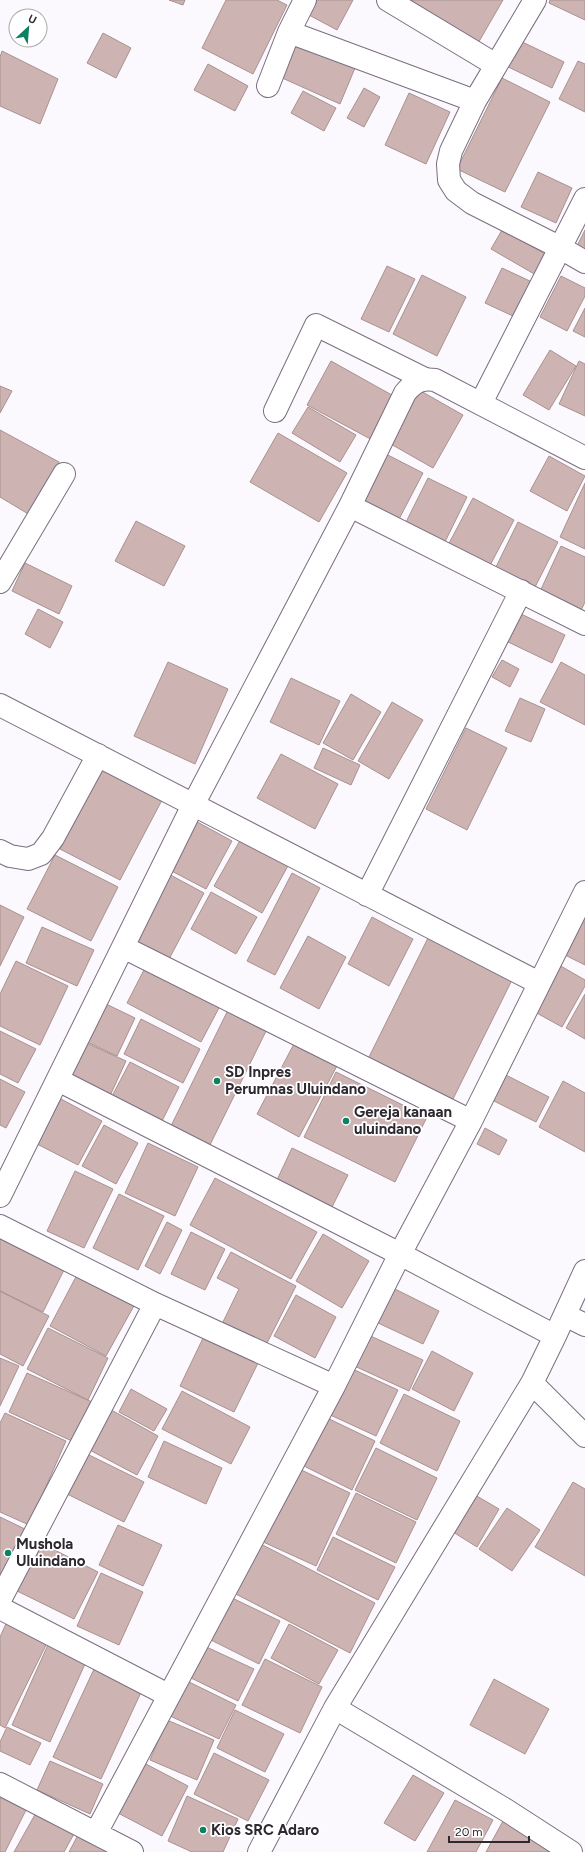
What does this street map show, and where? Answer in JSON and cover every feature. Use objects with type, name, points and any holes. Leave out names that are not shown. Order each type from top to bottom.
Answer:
[{"type":"street","points":[[268,86],[289,32],[305,0]]},
{"type":"street","points":[[388,0],[496,65]]},
{"type":"street","points":[[534,0],[475,101],[451,151],[448,164],[449,180],[456,191],[472,203],[559,247],[585,262]]},
{"type":"street","points":[[289,32],[475,101]]},
{"type":"street","points":[[481,402],[559,247],[585,199]]},
{"type":"street","points":[[275,411],[316,325],[425,378],[447,385],[585,458]]},
{"type":"street","points":[[0,1196],[193,805],[350,506],[405,393],[414,383],[425,378]]},
{"type":"street","points":[[0,582],[64,474]]},
{"type":"street","points":[[350,506],[585,624]]},
{"type":"street","points":[[367,895],[521,591]]},
{"type":"street","points":[[0,705],[539,983]]},
{"type":"street","points":[[0,851],[10,856],[28,859],[41,854],[53,838],[98,756]]},
{"type":"street","points":[[96,1833],[168,1695],[334,1386],[400,1254],[471,1121],[585,892]]},
{"type":"street","points":[[123,948],[471,1121]]},
{"type":"street","points":[[58,1080],[400,1254],[555,1336]]},
{"type":"street","points":[[0,1226],[155,1304],[334,1386]]},
{"type":"street","points":[[259,1852],[335,1708],[532,1383],[585,1271]]},
{"type":"street","points":[[0,1600],[155,1304]]},
{"type":"street","points":[[565,1315],[585,1325]]},
{"type":"street","points":[[532,1383],[585,1436]]},
{"type":"street","points":[[0,1608],[168,1695]]},
{"type":"street","points":[[335,1708],[506,1810],[571,1852]]},
{"type":"street","points":[[0,1784],[132,1852]]},
{"type":"building","points":[[169,0],[185,0],[183,5]]},
{"type":"building","points":[[226,0],[277,0],[287,5],[253,74],[202,48]]},
{"type":"building","points":[[316,0],[353,0],[337,30],[309,15]]},
{"type":"building","points":[[397,0],[503,0],[477,45]]},
{"type":"building","points":[[550,0],[585,0],[585,20],[549,3]]},
{"type":"building","points":[[103,33],[131,48],[116,78],[87,63]]},
{"type":"building","points":[[514,38],[564,62],[552,88],[502,64]]},
{"type":"building","points":[[295,43],[355,68],[340,104],[280,77]]},
{"type":"building","points":[[2,51],[58,79],[40,124],[0,106],[0,57]]},
{"type":"building","points":[[578,61],[585,64],[585,112],[559,99]]},
{"type":"building","points":[[208,64],[248,86],[235,111],[194,90]]},
{"type":"building","points":[[502,78],[550,102],[505,192],[457,169]]},
{"type":"building","points":[[364,88],[380,97],[364,127],[347,118]]},
{"type":"building","points":[[303,91],[336,108],[324,131],[291,113]]},
{"type":"building","points":[[409,93],[450,112],[426,164],[385,145]]},
{"type":"building","points":[[538,172],[572,188],[556,223],[521,207]]},
{"type":"building","points":[[502,230],[547,255],[536,275],[491,249]]},
{"type":"building","points":[[585,230],[585,255],[575,250]]},
{"type":"building","points":[[387,266],[415,279],[389,332],[361,319]]},
{"type":"building","points":[[502,268],[532,282],[515,317],[485,303]]},
{"type":"building","points":[[422,275],[466,297],[437,356],[393,334]]},
{"type":"building","points":[[561,276],[585,288],[585,296],[567,331],[540,317]]},
{"type":"building","points":[[585,308],[585,337],[573,331]]},
{"type":"building","points":[[550,350],[576,366],[549,410],[523,395]]},
{"type":"building","points":[[331,361],[399,399],[376,442],[307,405]]},
{"type":"building","points":[[579,361],[585,364],[585,416],[559,404]]},
{"type":"building","points":[[0,386],[12,391],[0,413]]},
{"type":"building","points":[[419,390],[463,415],[433,468],[389,443]]},
{"type":"building","points":[[308,407],[356,435],[340,462],[292,433]]},
{"type":"building","points":[[0,430],[59,462],[30,515],[0,497]]},
{"type":"building","points":[[278,433],[347,473],[319,522],[250,482]]},
{"type":"building","points":[[382,452],[423,473],[397,523],[356,501]]},
{"type":"building","points":[[549,456],[585,476],[567,511],[530,491]]},
{"type":"building","points":[[428,478],[467,497],[441,550],[402,530]]},
{"type":"building","points":[[585,483],[585,549],[560,537]]},
{"type":"building","points":[[473,498],[514,520],[487,571],[446,549]]},
{"type":"building","points":[[136,521],[185,546],[164,586],[115,561]]},
{"type":"building","points":[[518,522],[558,542],[534,589],[495,569]]},
{"type":"building","points":[[561,546],[585,557],[585,602],[578,617],[537,598]]},
{"type":"building","points":[[25,563],[72,586],[59,614],[12,591]]},
{"type":"building","points":[[38,609],[63,622],[50,648],[25,634]]},
{"type":"building","points":[[519,613],[565,635],[552,663],[506,641]]},
{"type":"building","points":[[502,660],[519,669],[510,687],[492,677]]},
{"type":"building","points":[[168,662],[228,689],[195,764],[134,736]]},
{"type":"building","points":[[561,662],[585,675],[585,725],[540,702]]},
{"type":"building","points":[[291,678],[340,701],[319,745],[270,722]]},
{"type":"building","points":[[351,694],[381,712],[353,760],[323,743]]},
{"type":"building","points":[[520,698],[545,709],[531,742],[505,731]]},
{"type":"building","points":[[392,702],[423,720],[389,779],[358,761]]},
{"type":"building","points":[[466,728],[507,748],[467,830],[426,809]]},
{"type":"building","points":[[323,748],[360,765],[351,785],[314,768]]},
{"type":"building","points":[[281,754],[338,784],[315,829],[257,798]]},
{"type":"building","points":[[103,768],[162,800],[120,880],[60,849]]},
{"type":"building","points":[[190,818],[232,841],[206,889],[164,867]]},
{"type":"building","points":[[242,837],[289,864],[262,913],[214,886]]},
{"type":"building","points":[[55,855],[118,887],[91,941],[27,909]]},
{"type":"building","points":[[163,871],[204,893],[168,961],[127,940]]},
{"type":"building","points":[[292,873],[320,888],[275,975],[247,961]]},
{"type":"building","points":[[211,892],[257,917],[236,954],[191,929]]},
{"type":"building","points":[[0,905],[24,917],[0,966]]},
{"type":"building","points":[[372,917],[413,939],[389,986],[348,964]]},
{"type":"building","points":[[583,917],[585,918],[585,965],[563,954]]},
{"type":"building","points":[[42,927],[94,950],[77,986],[26,963]]},
{"type":"building","points":[[308,936],[346,957],[319,1009],[280,988]]},
{"type":"building","points":[[428,938],[512,980],[452,1101],[368,1059]]},
{"type":"building","points":[[16,961],[68,986],[40,1045],[0,1026],[0,994]]},
{"type":"building","points":[[559,965],[585,980],[585,986],[562,1027],[533,1011]]},
{"type":"building","points":[[146,966],[220,1006],[201,1042],[127,1003]]},
{"type":"building","points":[[585,994],[585,1039],[566,1028]]},
{"type":"building","points":[[102,1002],[135,1018],[117,1056],[83,1040]]},
{"type":"building","name":"SD Inpres Perumnas Uluindano","points":[[229,1008],[268,1027],[206,1153],[167,1134]]},
{"type":"building","points":[[141,1019],[200,1049],[183,1083],[124,1054]]},
{"type":"building","points":[[0,1031],[36,1049],[18,1083],[0,1074]]},
{"type":"building","points":[[82,1041],[126,1061],[109,1098],[65,1077]]},
{"type":"building","points":[[295,1042],[338,1064],[299,1137],[257,1114]]},
{"type":"building","points":[[130,1062],[179,1087],[161,1123],[111,1098]]},
{"type":"building","points":[[336,1072],[427,1117],[395,1182],[304,1137]]},
{"type":"building","points":[[502,1073],[549,1097],[536,1122],[490,1099]]},
{"type":"building","points":[[0,1079],[25,1092],[6,1128],[0,1125]]},
{"type":"building","points":[[563,1081],[585,1093],[585,1152],[539,1127]]},
{"type":"building","points":[[61,1099],[102,1121],[78,1165],[37,1144]]},
{"type":"building","points":[[104,1125],[138,1143],[116,1184],[82,1166]]},
{"type":"building","points":[[485,1128],[507,1140],[499,1155],[477,1144]]},
{"type":"building","points":[[148,1143],[198,1167],[175,1216],[125,1193]]},
{"type":"building","points":[[292,1148],[348,1175],[331,1209],[276,1182]]},
{"type":"building","points":[[75,1171],[113,1189],[84,1248],[47,1231]]},
{"type":"building","points":[[215,1178],[317,1232],[291,1279],[190,1225]]},
{"type":"building","points":[[119,1194],[164,1216],[138,1270],[93,1248]]},
{"type":"building","points":[[167,1222],[182,1230],[160,1274],[145,1266]]},
{"type":"building","points":[[0,1231],[67,1264],[43,1312],[0,1291]]},
{"type":"building","points":[[191,1232],[225,1249],[205,1290],[171,1274]]},
{"type":"building","points":[[323,1234],[369,1261],[342,1308],[296,1281]]},
{"type":"building","points":[[231,1252],[296,1286],[266,1345],[222,1324],[239,1289],[217,1278]]},
{"type":"building","points":[[78,1273],[135,1304],[106,1356],[50,1326]]},
{"type":"building","points":[[393,1288],[439,1311],[423,1344],[376,1322]]},
{"type":"building","points":[[0,1291],[49,1316],[23,1366],[0,1354]]},
{"type":"building","points":[[296,1295],[336,1317],[315,1358],[274,1336]]},
{"type":"building","points":[[48,1328],[108,1358],[88,1400],[27,1369]]},
{"type":"building","points":[[364,1333],[423,1360],[409,1391],[350,1364]]},
{"type":"building","points":[[205,1334],[259,1361],[234,1412],[180,1386]]},
{"type":"building","points":[[432,1351],[473,1373],[454,1411],[412,1389]]},
{"type":"building","points":[[0,1358],[19,1366],[0,1406]]},
{"type":"building","points":[[348,1367],[398,1390],[376,1436],[326,1413]]},
{"type":"building","points":[[27,1373],[92,1402],[74,1442],[9,1412]]},
{"type":"building","points":[[131,1389],[167,1409],[154,1431],[119,1412]]},
{"type":"building","points":[[182,1391],[250,1427],[231,1464],[162,1429]]},
{"type":"building","points":[[404,1394],[460,1421],[437,1471],[380,1443]]},
{"type":"building","points":[[106,1407],[158,1436],[137,1475],[84,1447]]},
{"type":"building","points":[[5,1413],[66,1441],[29,1525],[0,1512],[0,1423]]},
{"type":"building","points":[[321,1415],[375,1441],[352,1490],[298,1463]]},
{"type":"building","points":[[164,1441],[222,1468],[206,1504],[148,1477]]},
{"type":"building","points":[[376,1448],[437,1478],[417,1520],[355,1490]]},
{"type":"building","points":[[83,1452],[144,1482],[124,1522],[63,1492]]},
{"type":"building","points":[[295,1467],[350,1493],[316,1566],[261,1541]]},
{"type":"building","points":[[573,1482],[585,1489],[585,1576],[535,1547]]},
{"type":"building","points":[[356,1493],[416,1522],[396,1563],[336,1534]]},
{"type":"building","points":[[475,1495],[499,1509],[477,1547],[453,1532]]},
{"type":"building","points":[[507,1508],[540,1530],[512,1571],[479,1549]]},
{"type":"building","name":"Mushola Uluindano","points":[[0,1517],[27,1530],[0,1577]]},
{"type":"building","points":[[118,1525],[162,1545],[143,1586],[99,1565]]},
{"type":"building","points":[[333,1537],[395,1567],[378,1600],[317,1570]]},
{"type":"building","points":[[35,1540],[98,1572],[74,1619],[11,1588]]},
{"type":"building","points":[[255,1541],[375,1603],[350,1653],[230,1591]]},
{"type":"building","points":[[101,1573],[143,1592],[119,1645],[77,1626]]},
{"type":"building","points":[[228,1596],[280,1621],[259,1664],[207,1638]]},
{"type":"building","points":[[9,1617],[50,1637],[5,1728],[0,1725],[0,1637]]},
{"type":"building","points":[[289,1624],[338,1650],[319,1684],[271,1658]]},
{"type":"building","points":[[51,1638],[89,1655],[50,1742],[12,1725]]},
{"type":"building","points":[[200,1644],[254,1669],[238,1701],[185,1675]]},
{"type":"building","points":[[265,1659],[322,1687],[300,1733],[242,1705]]},
{"type":"building","points":[[95,1667],[143,1688],[101,1779],[53,1757]]},
{"type":"building","points":[[183,1679],[236,1705],[219,1739],[166,1714]]},
{"type":"building","points":[[494,1679],[549,1709],[525,1754],[470,1725]]},
{"type":"building","points":[[235,1710],[284,1734],[265,1772],[217,1748]]},
{"type":"building","points":[[167,1720],[214,1740],[197,1780],[150,1760]]},
{"type":"building","points":[[7,1727],[41,1743],[30,1765],[0,1751],[0,1742]]},
{"type":"building","points":[[214,1753],[269,1780],[248,1821],[194,1794]]},
{"type":"building","points":[[50,1761],[103,1784],[90,1814],[37,1790]]},
{"type":"building","points":[[142,1762],[188,1786],[162,1836],[116,1812]]},
{"type":"building","points":[[413,1775],[444,1793],[415,1841],[384,1823]]},
{"type":"building","points":[[0,1787],[30,1802],[5,1852],[0,1852]]},
{"type":"building","name":"Kios SRC Adaro","points":[[187,1796],[238,1819],[223,1852],[192,1852],[168,1841]]},
{"type":"building","points":[[455,1800],[493,1820],[476,1852],[427,1852]]},
{"type":"building","points":[[37,1811],[75,1832],[64,1852],[14,1852]]},
{"type":"building","points":[[503,1821],[551,1848],[549,1852],[486,1852]]},
{"type":"building","points":[[78,1835],[110,1852],[69,1852]]},
{"type":"place","name":"SD Inpres Perumnas Uluindano","points":[[217,1081]]},
{"type":"place","name":"Gereja kanaan uluindano","points":[[346,1121]]},
{"type":"place","name":"Mushola Uluindano","points":[[8,1553]]},
{"type":"place","name":"Kios SRC Adaro","points":[[203,1830]]}]
